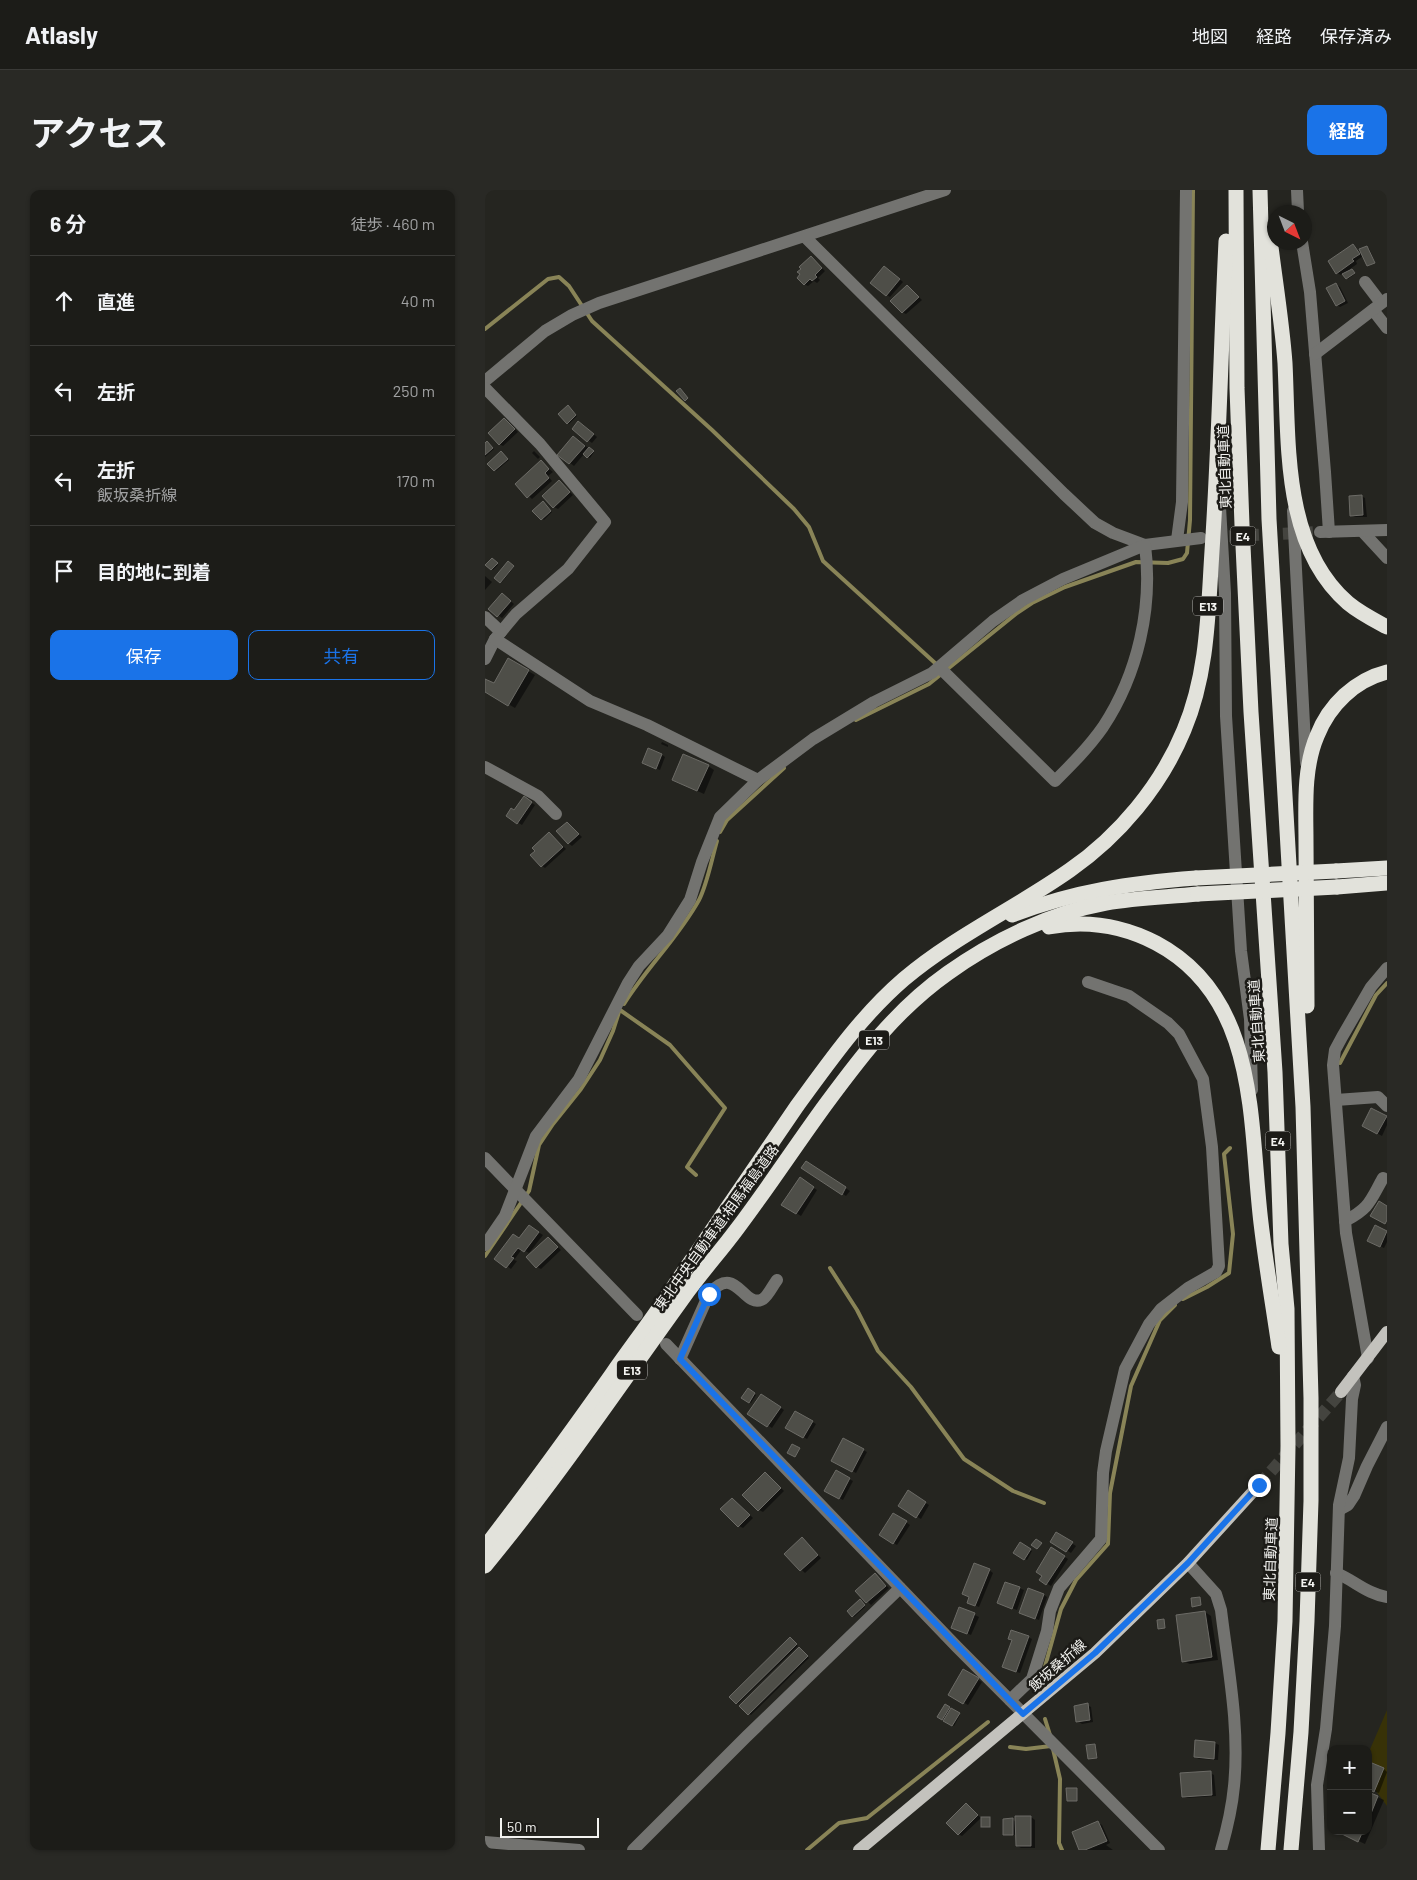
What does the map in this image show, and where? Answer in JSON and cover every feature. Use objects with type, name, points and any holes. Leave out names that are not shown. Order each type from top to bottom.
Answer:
[{"type":"highway","name":"E13","points":[[980,926],[1053,881],[1095,851],[1117,831],[1154,785],[1171,758],[1184,731],[1201,675],[1206,642],[1217,472],[1228,190]]},
{"type":"highway","name":"東北自動車道","points":[[1236,190],[1237,388],[1242,525],[1251,712],[1275,1072],[1281,1244],[1287,1309],[1288,1502],[1285,1621],[1268,1850]]},
{"type":"highway","points":[[1262,190],[1284,349],[1292,481],[1299,522],[1307,547],[1320,570],[1348,602],[1365,615],[1387,627]]},
{"type":"highway","name":"E4","points":[[1262,190],[1269,519],[1302,1087],[1309,1312],[1311,1501],[1307,1621],[1301,1732],[1291,1850]]},
{"type":"highway","points":[[1309,1312],[1314,1206],[1308,1043],[1307,782],[1316,737],[1326,718],[1340,699],[1358,684],[1387,672]]},
{"type":"highway","points":[[980,926],[1034,906],[1093,890],[1149,882],[1387,868]]},
{"type":"highway","name":"E13","points":[[1003,940],[1055,917],[1081,909],[1134,899],[1387,883]]},
{"type":"highway","points":[[1003,940],[1040,928],[1060,925],[1099,925],[1123,930],[1144,937],[1185,962],[1201,978],[1216,998],[1227,1019],[1243,1063],[1253,1118],[1261,1223],[1288,1400]]},
{"type":"highway","name":"東北中央自動車道;相馬福島道路","points":[[485,1547],[674,1287],[734,1196],[844,1040],[903,980],[950,945],[980,926]]},
{"type":"highway","name":"東北中央自動車道;相馬福島道路","points":[[485,1566],[576,1448],[685,1295],[737,1230],[864,1052],[888,1025],[923,992],[948,972],[1003,940]]},
{"type":"main road","points":[[1341,1392],[1387,1332]]},
{"type":"main road","name":"飯坂桑折線","points":[[859,1850],[1095,1653],[1188,1563],[1259,1485]]},
{"type":"street","points":[[485,381],[545,331],[572,315],[599,304],[945,190]]},
{"type":"street","points":[[485,1244],[522,1196],[536,1136],[579,1078],[628,983],[639,966],[668,935],[691,900],[702,862],[720,817],[758,780],[813,739],[874,702],[932,673],[942,670],[993,621],[1031,596],[1063,579],[1145,545],[1188,539],[1182,502],[1186,190]]},
{"type":"street","points":[[1297,190],[1298,205]]},
{"type":"street","points":[[805,237],[1080,510],[1095,523],[1113,533],[1145,545]]},
{"type":"street","points":[[1303,250],[1310,292],[1325,472],[1324,532],[1387,530]]},
{"type":"street","points":[[1365,282],[1380,304],[1387,328]]},
{"type":"street","points":[[1315,354],[1380,304]]},
{"type":"street","points":[[485,388],[540,444],[605,522],[568,568],[516,614],[498,636],[485,659]]},
{"type":"street","points":[[1217,472],[1224,566],[1226,716],[1241,951],[1250,1019],[1253,1118]]},
{"type":"street","points":[[1292,481],[1307,782]]},
{"type":"street","points":[[1362,531],[1387,558]]},
{"type":"street","points":[[942,670],[1055,781],[1076,761],[1102,727],[1128,680],[1140,637],[1148,594],[1145,545]]},
{"type":"street","points":[[485,617],[498,636],[590,701],[647,725],[758,780]]},
{"type":"street","points":[[485,766],[538,796],[555,814]]},
{"type":"street","points":[[1368,1358],[1345,1221],[1333,1065],[1335,1050],[1371,987],[1387,968]]},
{"type":"street","points":[[1010,1700],[1033,1679],[1047,1631],[1050,1611],[1059,1588],[1101,1539],[1103,1473],[1106,1450],[1125,1369],[1149,1324],[1161,1309],[1188,1288],[1216,1272],[1219,1266],[1212,1147],[1203,1079],[1179,1034],[1168,1023],[1129,996],[1088,982]]},
{"type":"street","points":[[1336,1100],[1378,1097],[1387,1106]]},
{"type":"street","points":[[485,1158],[637,1315]]},
{"type":"street","points":[[1345,1221],[1361,1213],[1368,1206],[1383,1178]]},
{"type":"street","points":[[680,1359],[709,1294],[716,1286],[723,1282],[729,1283],[751,1299],[757,1301],[764,1298],[777,1280]]},
{"type":"street","points":[[666,1344],[900,1588],[1159,1850]]},
{"type":"street","points":[[1319,1850],[1317,1785],[1326,1729],[1335,1626],[1339,1510],[1349,1458],[1352,1399],[1355,1385],[1353,1376]]},
{"type":"street","points":[[1339,1510],[1348,1505],[1354,1496],[1387,1426]]},
{"type":"street","points":[[1188,1563],[1216,1594],[1221,1610],[1235,1722],[1234,1786],[1229,1820],[1221,1850]]},
{"type":"street","points":[[1336,1573],[1347,1577],[1363,1589],[1387,1596]]},
{"type":"street","points":[[633,1850],[746,1737],[900,1588]]},
{"type":"street","points":[[485,1842],[579,1850]]},
{"type":"shaded area","points":[[1387,1710],[1387,1806],[1372,1785],[1372,1745]]},
{"type":"building","points":[[1353,244],[1360,254],[1352,259],[1354,261],[1336,274],[1328,261]]},
{"type":"building","points":[[1367,246],[1375,263],[1367,266],[1359,249]]},
{"type":"building","points":[[811,256],[822,268],[815,275],[817,277],[812,281],[810,279],[804,285],[797,278],[800,274],[797,272],[801,269],[799,267]]},
{"type":"building","points":[[884,266],[900,279],[886,296],[870,283]]},
{"type":"building","points":[[1352,269],[1355,273],[1346,279],[1342,274]]},
{"type":"building","points":[[1336,283],[1345,301],[1336,306],[1326,288]]},
{"type":"building","points":[[907,285],[919,297],[902,313],[890,301]]},
{"type":"building","points":[[680,388],[688,398],[685,401],[676,391]]},
{"type":"building","points":[[568,405],[576,415],[567,424],[558,414]]},
{"type":"building","points":[[504,418],[515,429],[499,445],[488,433]]},
{"type":"building","points":[[578,421],[594,434],[587,442],[572,429]]},
{"type":"building","points":[[573,436],[585,446],[569,464],[557,455]]},
{"type":"building","points":[[487,441],[493,448],[485,455],[485,443]]},
{"type":"building","points":[[589,447],[594,451],[587,458],[583,454]]},
{"type":"building","points":[[501,451],[508,459],[494,471],[487,464]]},
{"type":"building","points":[[541,460],[549,469],[545,473],[549,478],[527,498],[515,484]]},
{"type":"building","points":[[559,480],[570,492],[553,508],[542,496]]},
{"type":"building","points":[[1362,495],[1363,515],[1350,516],[1349,496]]},
{"type":"building","points":[[543,501],[551,511],[541,520],[532,511]]},
{"type":"building","points":[[492,558],[498,563],[491,570],[485,565]]},
{"type":"building","points":[[508,561],[514,566],[500,583],[494,578]]},
{"type":"building","points":[[502,593],[511,601],[497,617],[488,609]]},
{"type":"building","points":[[508,658],[529,670],[508,706],[485,692],[485,679],[494,683]]},
{"type":"building","points":[[648,748],[662,754],[656,769],[642,763]]},
{"type":"building","points":[[683,754],[709,765],[697,791],[672,780]]},
{"type":"building","points":[[524,796],[532,802],[517,824],[506,816],[511,808],[514,810]]},
{"type":"building","points":[[567,822],[579,834],[568,844],[556,831]]},
{"type":"building","points":[[549,832],[563,847],[541,867],[530,855],[535,851],[532,848]]},
{"type":"building","points":[[1371,1108],[1387,1116],[1377,1134],[1362,1126]]},
{"type":"building","points":[[806,1161],[846,1187],[842,1195],[801,1168]]},
{"type":"building","points":[[800,1177],[814,1187],[796,1214],[781,1205]]},
{"type":"building","points":[[1379,1201],[1387,1206],[1387,1220],[1385,1224],[1370,1216]]},
{"type":"building","points":[[529,1225],[539,1232],[524,1252],[518,1248],[511,1257],[514,1258],[506,1268],[494,1259],[513,1234],[519,1238]]},
{"type":"building","points":[[1375,1225],[1387,1231],[1380,1247],[1367,1241]]},
{"type":"building","points":[[548,1237],[558,1247],[536,1268],[526,1257]]},
{"type":"building","points":[[748,1388],[755,1393],[749,1403],[741,1398]]},
{"type":"building","points":[[761,1394],[781,1407],[767,1427],[747,1414]]},
{"type":"building","points":[[795,1411],[813,1421],[803,1438],[785,1428]]},
{"type":"building","points":[[843,1438],[864,1449],[852,1472],[831,1461]]},
{"type":"building","points":[[792,1444],[800,1448],[795,1457],[787,1453]]},
{"type":"building","points":[[836,1470],[850,1478],[839,1499],[824,1491]]},
{"type":"building","points":[[765,1472],[781,1488],[758,1511],[742,1495]]},
{"type":"building","points":[[908,1490],[926,1502],[916,1518],[898,1506]]},
{"type":"building","points":[[732,1498],[750,1515],[738,1527],[720,1509]]},
{"type":"building","points":[[893,1513],[907,1521],[893,1544],[879,1535]]},
{"type":"building","points":[[1056,1532],[1073,1542],[1066,1552],[1050,1542]]},
{"type":"building","points":[[802,1537],[818,1555],[800,1571],[784,1554]]},
{"type":"building","points":[[1036,1539],[1042,1543],[1037,1549],[1031,1545]]},
{"type":"building","points":[[1020,1542],[1031,1549],[1024,1560],[1013,1553]]},
{"type":"building","points":[[1051,1547],[1065,1556],[1046,1585],[1039,1580],[1042,1576],[1036,1572]]},
{"type":"building","points":[[974,1563],[990,1569],[975,1606],[967,1603],[969,1597],[962,1594]]},
{"type":"building","points":[[875,1573],[886,1586],[866,1603],[855,1591]]},
{"type":"building","points":[[1005,1582],[1020,1587],[1012,1609],[997,1603]]},
{"type":"building","points":[[1028,1588],[1044,1594],[1035,1619],[1019,1613]]},
{"type":"building","points":[[1200,1597],[1201,1605],[1192,1607],[1191,1598]]},
{"type":"building","points":[[860,1599],[865,1605],[852,1617],[847,1611]]},
{"type":"building","points":[[959,1607],[975,1613],[967,1634],[951,1628]]},
{"type":"building","points":[[1205,1611],[1212,1657],[1182,1662],[1176,1615]]},
{"type":"building","points":[[1164,1619],[1165,1628],[1158,1629],[1157,1620]]},
{"type":"building","points":[[1011,1630],[1029,1636],[1016,1672],[1002,1667],[1012,1640],[1008,1639]]},
{"type":"building","points":[[790,1637],[797,1644],[736,1704],[729,1697]]},
{"type":"building","points":[[799,1647],[808,1656],[748,1715],[739,1706]]},
{"type":"building","points":[[963,1669],[979,1678],[963,1704],[948,1695]]},
{"type":"building","points":[[1088,1703],[1090,1720],[1076,1722],[1074,1706]]},
{"type":"building","points":[[945,1704],[950,1707],[942,1720],[937,1717]]},
{"type":"building","points":[[951,1708],[960,1713],[952,1726],[943,1721]]},
{"type":"building","points":[[1195,1740],[1215,1742],[1214,1759],[1194,1757]]},
{"type":"building","points":[[1095,1744],[1097,1758],[1088,1759],[1086,1745]]},
{"type":"building","points":[[1372,1763],[1384,1768],[1374,1792],[1372,1791]]},
{"type":"building","points":[[1211,1771],[1212,1795],[1182,1797],[1180,1773]]},
{"type":"building","points":[[1066,1788],[1077,1788],[1077,1801],[1067,1801]]},
{"type":"building","points":[[1372,1794],[1378,1796],[1372,1811]]},
{"type":"building","points":[[966,1803],[978,1815],[958,1835],[946,1823]]},
{"type":"building","points":[[1015,1816],[1031,1816],[1031,1846],[1016,1846]]},
{"type":"building","points":[[981,1817],[990,1817],[990,1827],[981,1827]]},
{"type":"building","points":[[1013,1818],[1013,1835],[1003,1835],[1003,1819]]},
{"type":"building","points":[[1098,1821],[1107,1841],[1085,1850],[1079,1850],[1072,1832]]},
{"type":"building","points":[[1344,1835],[1361,1835],[1358,1842]]},
{"type":"waterway","points":[[856,720],[929,684],[1032,603],[1065,587],[1136,562],[1168,563],[1183,559],[1187,553],[1190,520],[1193,190]]},
{"type":"waterway","points":[[485,329],[548,279],[559,277],[569,286],[592,321],[712,430],[794,509],[809,527],[823,561],[935,663]]},
{"type":"waterway","points":[[720,832],[727,820],[784,768]]},
{"type":"waterway","points":[[624,1004],[642,977],[682,927],[699,900],[707,879],[717,841]]},
{"type":"waterway","points":[[1340,1063],[1376,995],[1387,983]]},
{"type":"waterway","points":[[620,1010],[670,1045],[725,1108],[687,1167],[696,1175]]},
{"type":"waterway","points":[[485,1256],[529,1191],[539,1145],[600,1060],[619,1012]]},
{"type":"waterway","points":[[1183,1299],[1229,1273],[1233,1234],[1224,1154],[1230,1148]]},
{"type":"waterway","points":[[830,1268],[857,1310],[878,1351],[911,1387],[964,1459],[1013,1491],[1044,1503]]},
{"type":"waterway","points":[[1044,1670],[1061,1609],[1076,1580],[1108,1544],[1110,1493],[1131,1386],[1160,1320],[1175,1305]]},
{"type":"waterway","points":[[1045,1719],[1050,1735]]},
{"type":"waterway","points":[[807,1850],[839,1823],[867,1818],[988,1722]]},
{"type":"waterway","points":[[1010,1747],[1026,1749],[1051,1746]]},
{"type":"waterway","points":[[1053,1749],[1060,1779],[1059,1843],[1062,1850]]},
{"type":"tunnel","points":[[1211,537],[1320,532]]},
{"type":"tunnel","points":[[1259,1485],[1341,1392]]},
{"type":"route","points":[[709,1294],[680,1359],[1023,1714],[1095,1653],[1188,1563],[1259,1485]]}]
